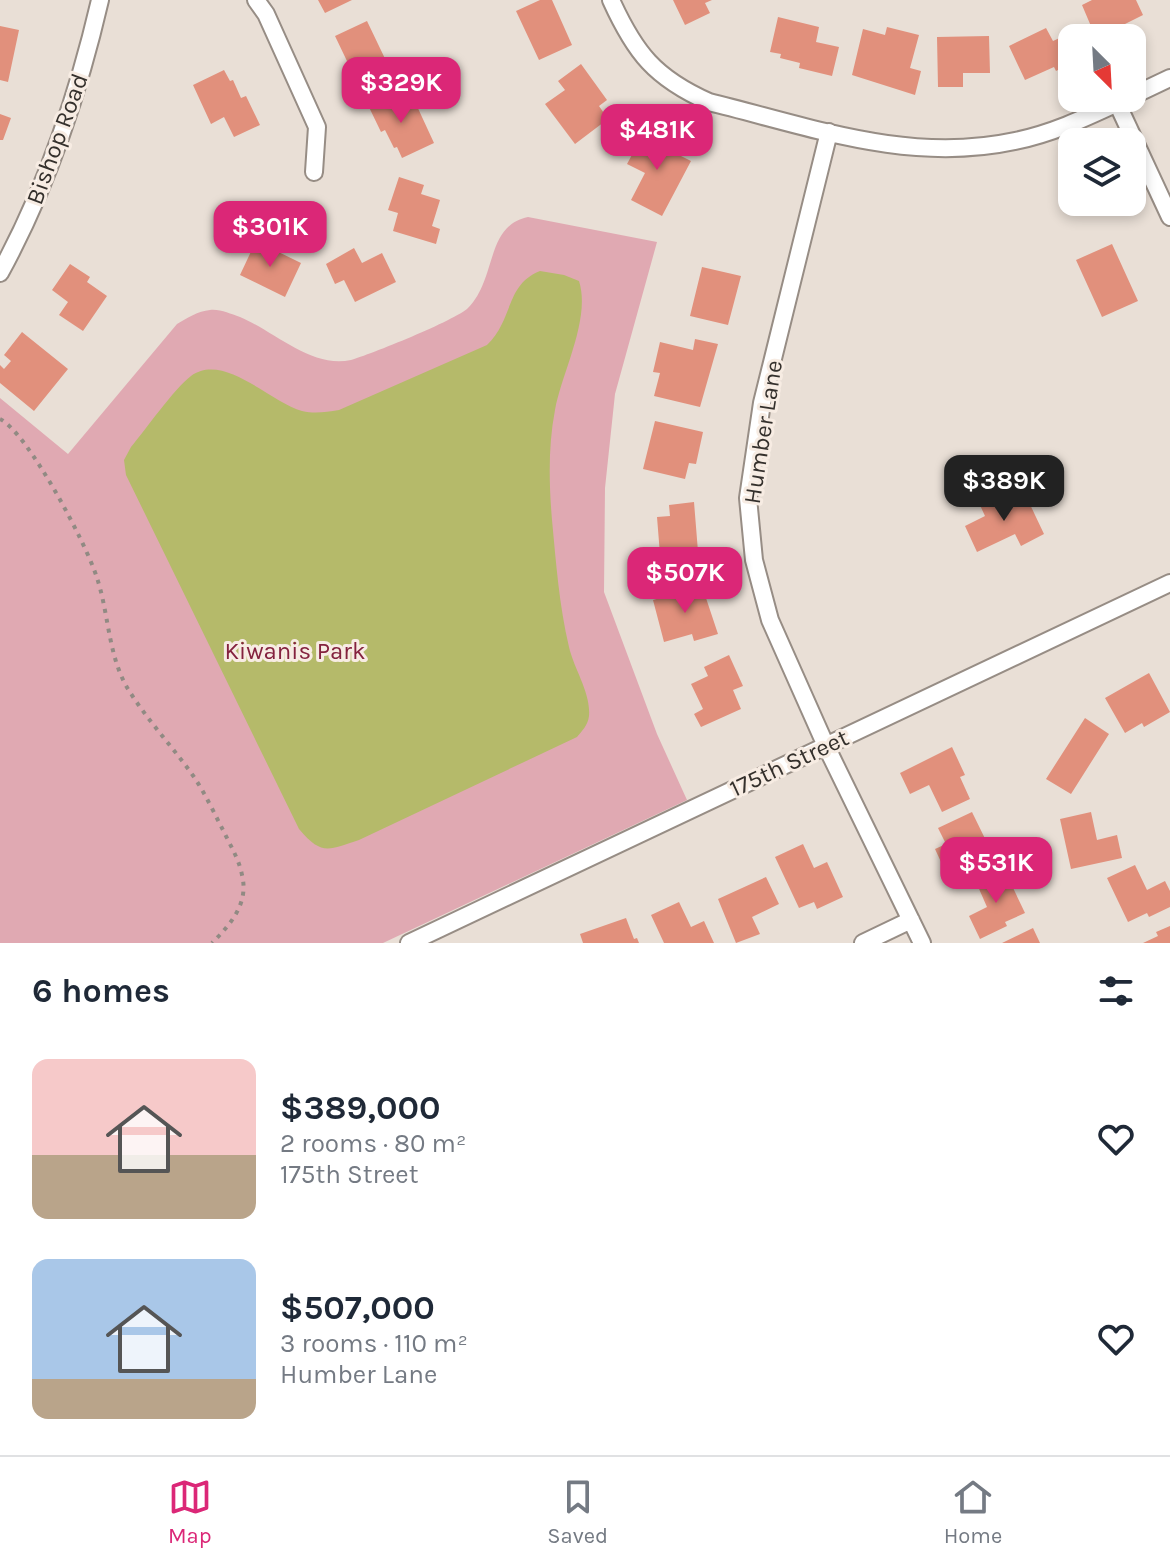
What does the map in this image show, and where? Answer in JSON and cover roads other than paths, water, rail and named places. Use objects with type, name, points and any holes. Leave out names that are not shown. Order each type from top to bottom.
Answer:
[{"type":"street","name":"Bishop Road","points":[[0,273],[19,239],[54,159],[86,59],[100,0]]},
{"type":"street","points":[[256,0],[266,14],[317,127],[314,172]]},
{"type":"street","points":[[611,0],[641,55],[663,77],[686,92],[709,102],[829,132],[904,148],[943,150],[981,147],[1041,134],[1094,112]]},
{"type":"street","points":[[1146,89],[1170,78]]},
{"type":"street","points":[[1131,112],[1170,217]]},
{"type":"street","name":"Humber Lane","points":[[829,132],[762,403],[748,498],[754,560],[770,620],[826,746],[922,943]]},
{"type":"street","name":"175th Street","points":[[409,943],[1170,583]]},
{"type":"street","points":[[863,943],[911,920]]},
{"type":"park label","name":"Kiwanis Park","points":[[295,651]]}]
